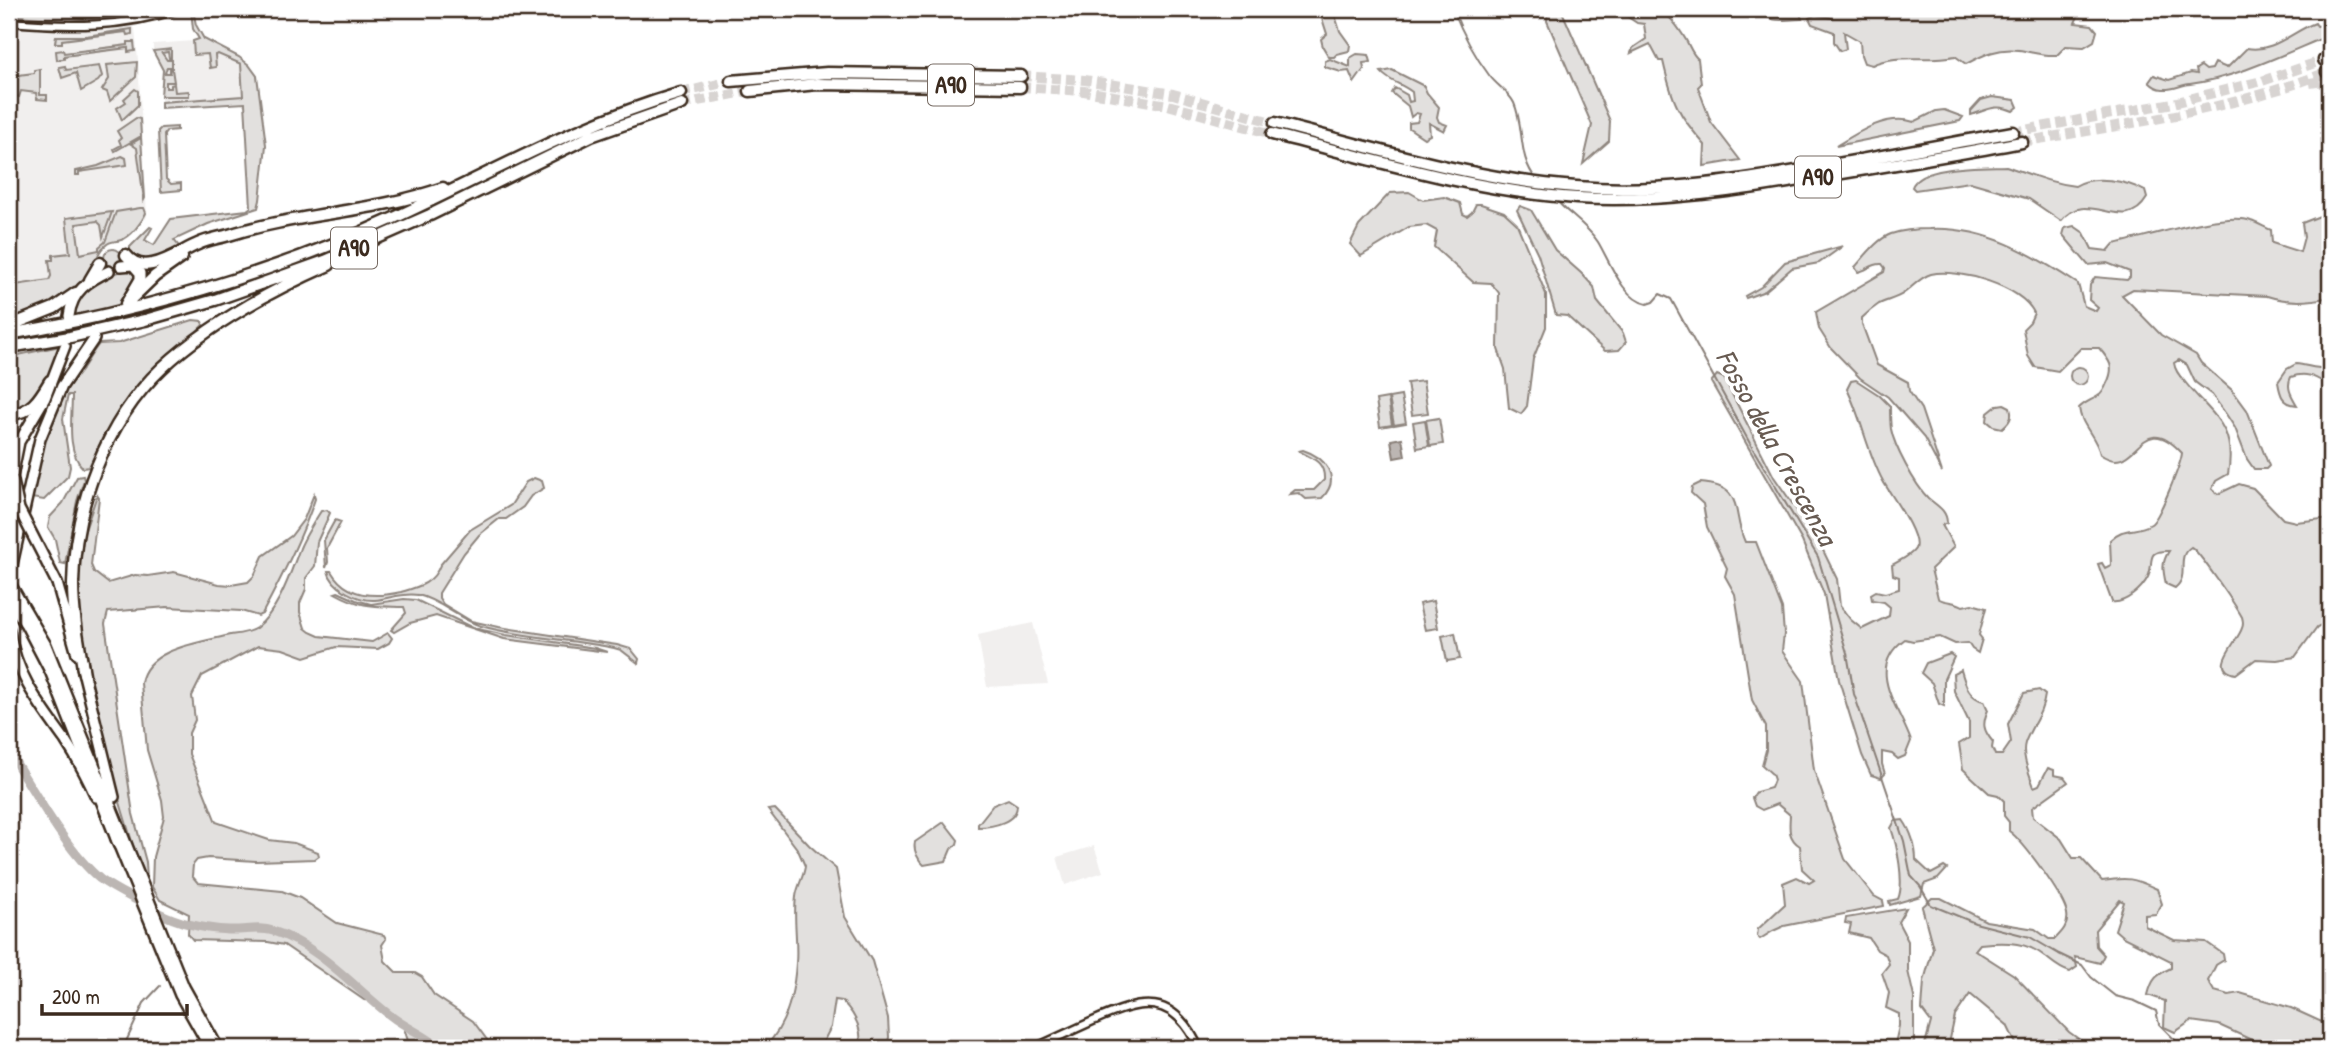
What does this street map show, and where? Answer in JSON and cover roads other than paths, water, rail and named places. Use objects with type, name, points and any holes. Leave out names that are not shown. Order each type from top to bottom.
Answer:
[{"type":"highway","name":"A90","points":[[732,81],[827,74],[1021,81],[817,84],[750,91]]},
{"type":"highway","name":"A90","points":[[9,334],[79,322],[228,284],[382,223],[570,132],[635,107],[682,99],[592,136],[430,215],[325,261],[215,300],[68,342],[9,347]]},
{"type":"highway","name":"A90","points":[[1275,123],[1438,170]]},
{"type":"highway","name":"A90","points":[[1612,194],[1733,181],[2013,132]]},
{"type":"highway","name":"A90","points":[[1272,134],[1438,170],[1652,199],[1725,192],[2022,142]]},
{"type":"highway","points":[[126,255],[137,264],[152,264],[201,242],[223,236],[257,227],[378,206],[483,174]]},
{"type":"highway","points":[[122,842],[84,674],[73,586],[79,527],[85,500],[100,461],[121,420],[137,397],[183,349],[262,298],[380,243],[430,215]]},
{"type":"highway","points":[[125,304],[175,261],[223,236]]},
{"type":"highway","points":[[9,326],[54,308],[76,293],[90,280],[100,263]]},
{"type":"highway","points":[[121,266],[133,265],[141,275],[125,304]]},
{"type":"highway","points":[[90,280],[109,271]]},
{"type":"highway","points":[[69,316],[70,304],[76,293]]},
{"type":"highway","points":[[94,339],[62,386],[40,439],[9,580],[46,645],[184,1004],[210,1048]]},
{"type":"highway","points":[[68,342],[45,398],[19,442],[12,477],[19,509],[57,583],[84,674]]},
{"type":"highway","points":[[9,354],[68,342]]},
{"type":"highway","points":[[9,414],[21,413],[33,406],[50,381]]},
{"type":"highway","points":[[9,599],[26,624],[51,672],[122,842]]},
{"type":"highway","points":[[9,630],[22,677],[39,707],[83,768],[122,842]]},
{"type":"highway","points":[[167,955],[218,1048]]},
{"type":"street","points":[[9,22],[83,27],[136,20],[179,9]]},
{"type":"street","points":[[1034,1048],[1119,1010],[1144,1004],[1163,1007],[1176,1014],[1199,1048]]},
{"type":"waterway","name":"Fosso della Crescenza","points":[[1453,9],[1478,59],[1514,103],[1524,152],[1537,180]]},
{"type":"waterway","name":"Fosso della Crescenza","points":[[1555,199],[1594,236],[1631,295],[1647,304],[1660,294],[1671,299],[1753,449],[1818,557],[1847,653],[1854,694],[1904,841],[1911,876],[1931,905],[1975,923],[2030,937],[2082,965],[2091,977],[2115,996],[2135,1001],[2156,1011],[2159,1024],[2183,1048]]},
{"type":"waterway","points":[[9,752],[75,853],[100,879],[138,901]]},
{"type":"waterway","points":[[157,912],[201,927],[262,929],[290,938],[321,957],[391,1016],[440,1048]]},
{"type":"waterway","points":[[123,1048],[144,1003],[160,986]]},
{"type":"tunnel","points":[[2013,132],[2173,103],[2262,81],[2324,60]]},
{"type":"tunnel","points":[[2022,142],[2215,107],[2327,72]]},
{"type":"tunnel","points":[[1021,76],[1085,80],[1173,94],[1275,123]]},
{"type":"tunnel","points":[[2310,83],[2330,80]]},
{"type":"tunnel","points":[[681,93],[731,81]]},
{"type":"tunnel","points":[[1020,87],[1084,91],[1168,105],[1272,134]]},
{"type":"tunnel","points":[[682,104],[750,91]]},
{"type":"tunnel","points":[[100,333],[121,309]]}]
